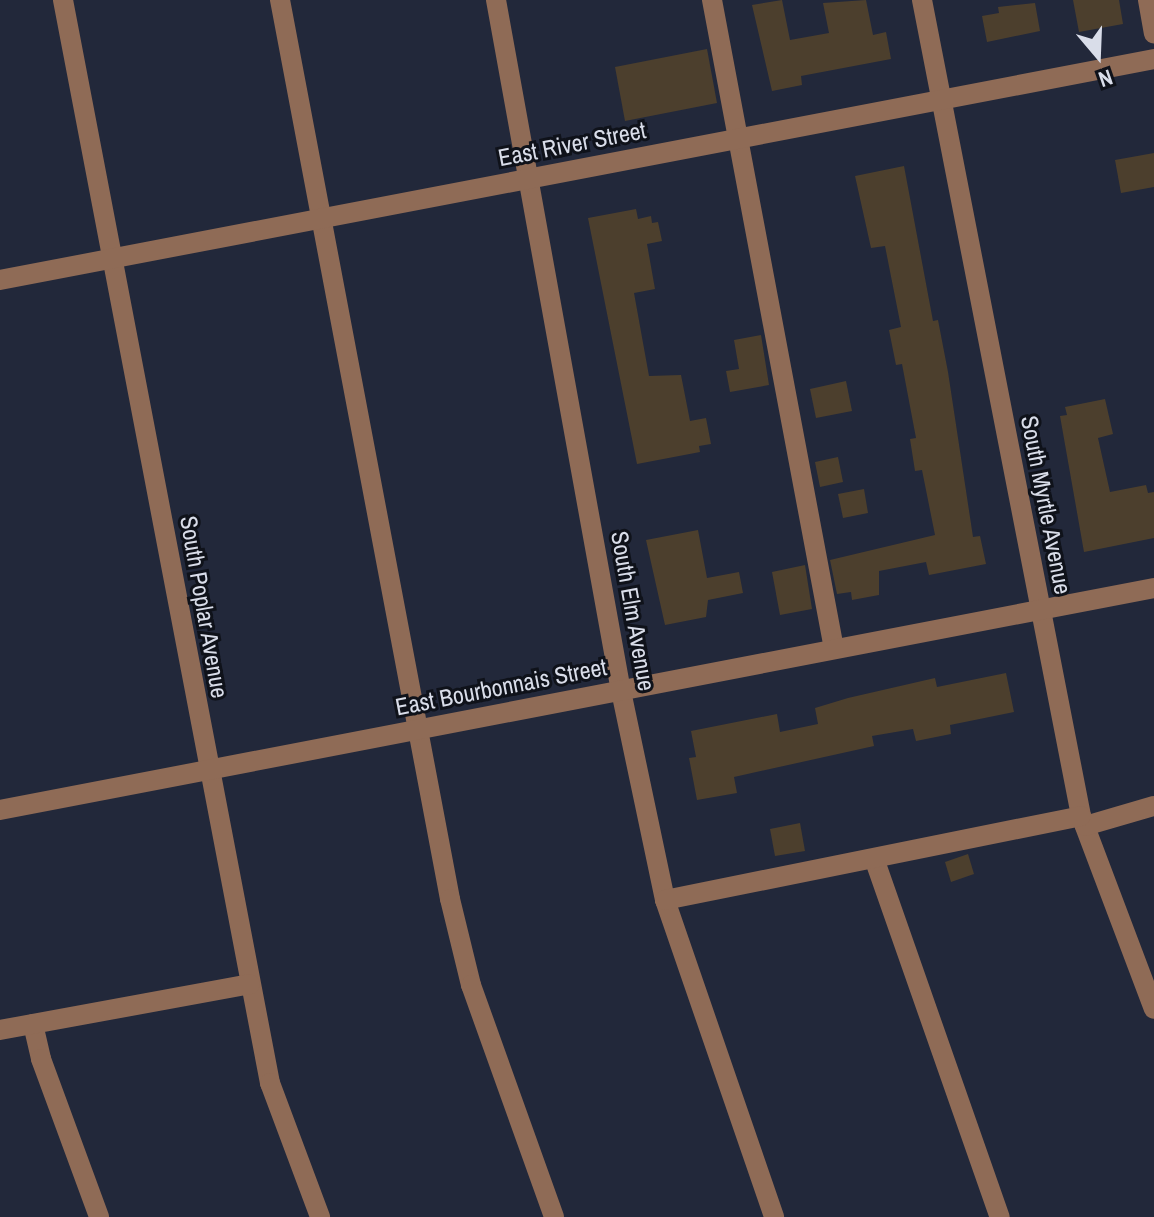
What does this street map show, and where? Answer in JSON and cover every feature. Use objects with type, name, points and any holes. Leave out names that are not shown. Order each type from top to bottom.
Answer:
[{"type":"street","name":"South Poplar Avenue","points":[[63,0],[115,258],[207,770],[270,1083],[320,1217]]},
{"type":"street","points":[[280,0],[417,729],[471,985],[554,1217]]},
{"type":"street","name":"South Elm Avenue","points":[[496,0],[621,691],[665,900],[774,1217]]},
{"type":"street","points":[[712,0],[834,649]]},
{"type":"street","name":"South Myrtle Avenue","points":[[922,0],[1039,610],[1083,821],[1154,1009]]},
{"type":"street","points":[[1148,0],[1154,33]]},
{"type":"street","name":"East River Street","points":[[0,280],[1154,59]]},
{"type":"street","name":"East Bourbonnais Street","points":[[0,809],[1154,588]]},
{"type":"street","points":[[665,900],[1154,806]]},
{"type":"street","points":[[875,861],[1000,1217]]},
{"type":"street","points":[[0,1030],[250,984]]},
{"type":"street","points":[[33,1024],[41,1059],[99,1217]]},
{"type":"building","points":[[782,0],[790,40],[829,33],[823,3],[866,0],[873,35],[886,32],[891,59],[801,76],[802,85],[772,91],[752,5]]},
{"type":"building","points":[[1073,0],[1119,0],[1123,24],[1079,32]]},
{"type":"building","points":[[1035,3],[1040,31],[987,42],[982,16],[999,13],[998,7]]},
{"type":"building","points":[[707,49],[717,103],[625,121],[615,67]]},
{"type":"building","points":[[1154,153],[1154,187],[1121,193],[1115,160]]},
{"type":"building","points":[[904,166],[933,321],[938,320],[948,372],[973,537],[980,536],[986,564],[929,575],[926,562],[879,571],[879,595],[852,600],[851,592],[837,594],[830,560],[935,535],[922,470],[915,471],[910,439],[916,438],[902,364],[896,365],[889,330],[901,327],[885,246],[871,248],[855,176]]},
{"type":"building","points":[[636,209],[638,219],[651,216],[652,223],[658,222],[662,241],[647,244],[655,289],[634,293],[649,376],[681,375],[690,421],[706,418],[711,444],[699,446],[700,452],[637,464],[588,218]]},
{"type":"building","points":[[761,335],[769,385],[730,392],[726,371],[739,369],[734,340]]},
{"type":"building","points":[[846,381],[852,411],[816,418],[810,389]]},
{"type":"building","points":[[1105,399],[1113,434],[1098,438],[1110,492],[1146,485],[1148,493],[1154,492],[1154,538],[1084,552],[1060,416],[1067,415],[1065,407]]},
{"type":"building","points":[[838,457],[843,482],[820,487],[815,462]]},
{"type":"building","points":[[864,489],[868,513],[843,518],[838,494]]},
{"type":"building","points":[[698,530],[707,578],[739,572],[743,593],[708,600],[706,617],[665,625],[646,540]]},
{"type":"building","points":[[805,565],[812,609],[780,615],[772,572]]},
{"type":"building","points":[[1006,673],[1014,712],[950,725],[951,734],[916,741],[913,729],[872,736],[874,746],[734,777],[737,793],[697,800],[689,758],[696,757],[691,731],[777,714],[780,732],[818,724],[815,708],[848,698],[935,678],[937,687]]},
{"type":"building","points":[[800,823],[805,851],[775,856],[770,829]]},
{"type":"building","points":[[968,854],[974,874],[951,882],[945,862]]}]
